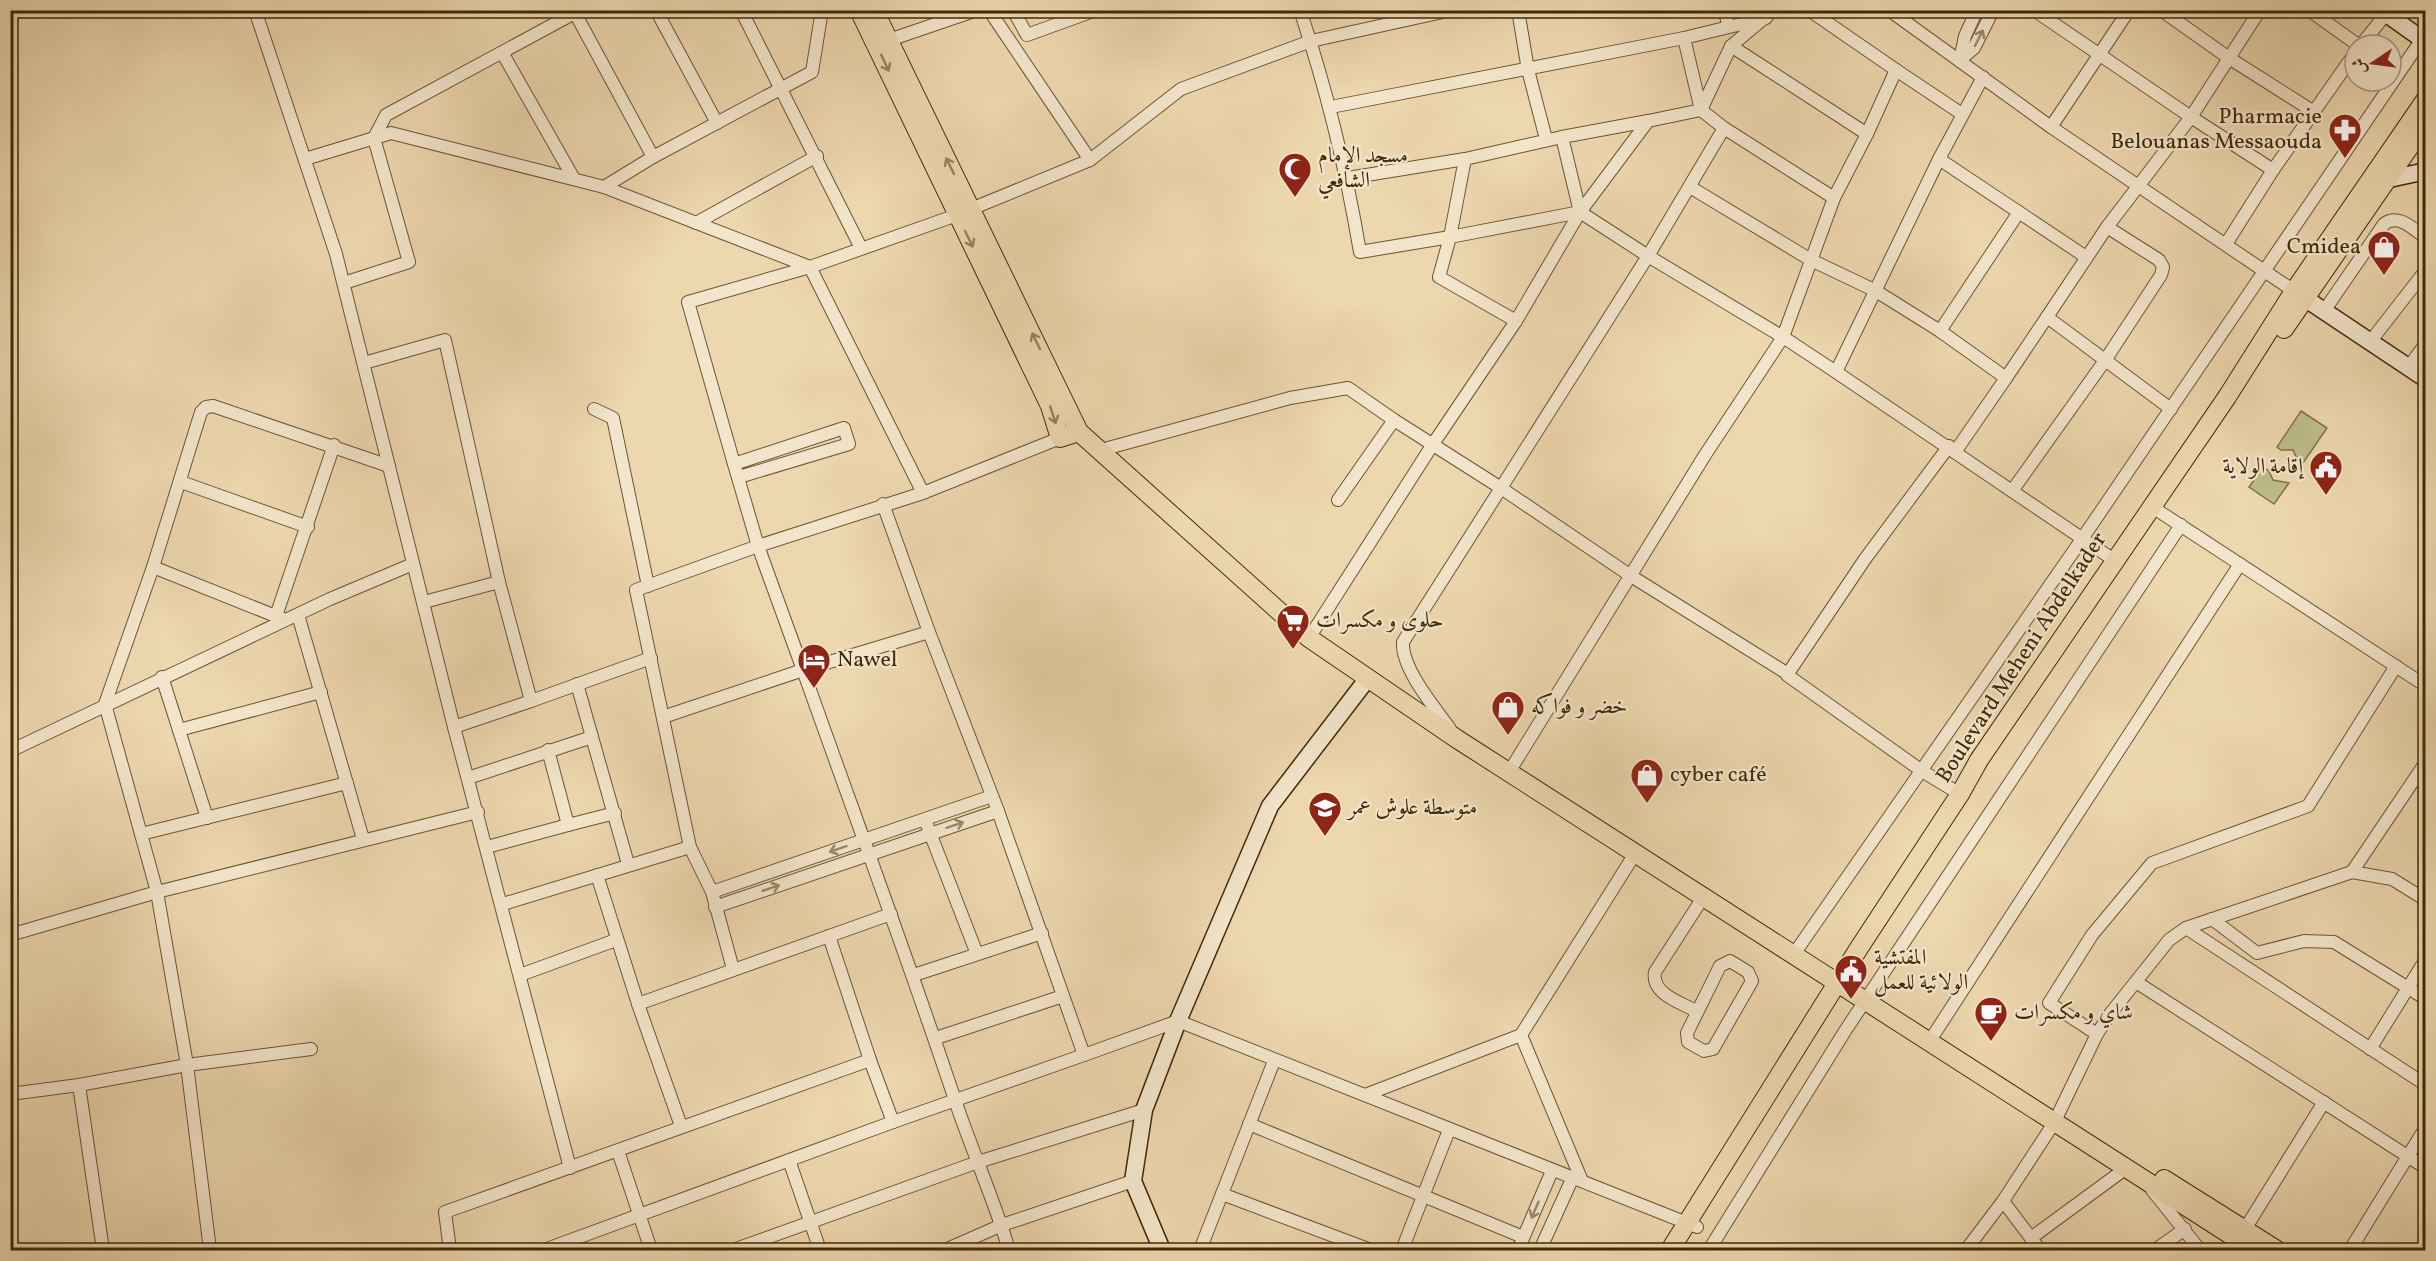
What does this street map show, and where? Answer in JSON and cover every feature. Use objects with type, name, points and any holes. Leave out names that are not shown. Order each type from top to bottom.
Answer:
[{"type":"main road","points":[[859,10],[1079,432],[1309,638],[1458,739],[1819,970],[1868,997],[2056,1118],[2246,1229],[2277,1251]]},
{"type":"main road","points":[[874,10],[1050,406],[1060,438],[1079,432]]},
{"type":"main road","name":"Boulevard Meheni Abdelkader","points":[[1670,1251],[1693,1224],[1844,983],[1979,760],[2377,181],[2426,99]]},
{"type":"main road","name":"Boulevard Meheni Abdelkader","points":[[2377,181],[2426,123]]},
{"type":"main road","name":"Boulevard Meheni Abdelkader","points":[[1844,983],[2160,512],[2299,295]]},
{"type":"main road","points":[[2056,1118],[2125,1169],[2254,1251]]},
{"type":"main road","points":[[1684,1251],[1693,1224]]},
{"type":"street","points":[[255,10],[344,283],[454,727],[503,904],[570,1168]]},
{"type":"street","points":[[656,10],[717,123]]},
{"type":"street","points":[[741,10],[817,156],[861,248]]},
{"type":"street","points":[[604,187],[653,157],[812,72],[822,10]]},
{"type":"street","points":[[889,40],[977,10]]},
{"type":"street","points":[[989,10],[1090,160]]},
{"type":"street","points":[[1013,10],[1027,35]]},
{"type":"street","points":[[1010,43],[1096,10]]},
{"type":"street","points":[[1300,10],[1331,107],[1348,178],[1360,252],[1580,212]]},
{"type":"street","points":[[1009,1251],[1002,1225],[956,1101],[914,975],[868,854],[758,546],[688,302],[810,267],[964,212],[1090,160],[1181,89],[1311,40],[1452,10]]},
{"type":"street","points":[[1518,10],[1528,70],[1546,139]]},
{"type":"street","points":[[1725,10],[1728,26]]},
{"type":"street","points":[[1809,10],[1962,114]]},
{"type":"street","points":[[1889,10],[2051,127],[2426,379]]},
{"type":"street","points":[[1960,60],[1965,36],[1977,10]]},
{"type":"street","points":[[1960,60],[1974,48],[1993,10]]},
{"type":"street","points":[[2034,10],[2099,57],[2273,170]]},
{"type":"street","points":[[2051,127],[2130,10]]},
{"type":"street","points":[[2161,10],[2229,58],[2314,112]]},
{"type":"street","points":[[1788,674],[1866,559],[2006,378],[2107,226],[2191,117],[2260,10]]},
{"type":"street","points":[[2309,10],[2343,33]]},
{"type":"street","points":[[344,283],[409,262],[374,138],[386,115],[578,12],[653,157]]},
{"type":"street","points":[[1794,954],[2082,540],[2424,41],[2383,12],[2368,33]]},
{"type":"street","points":[[1331,107],[1684,38],[1770,14]]},
{"type":"street","points":[[1701,110],[1731,46],[1770,14]]},
{"type":"street","points":[[1684,38],[1701,110],[1724,128],[1834,198]]},
{"type":"street","points":[[1731,46],[1867,134]]},
{"type":"street","points":[[503,54],[574,179]]},
{"type":"street","points":[[1509,772],[1783,337],[1834,198],[1896,70]]},
{"type":"street","points":[[2226,244],[2273,170],[2343,70]]},
{"type":"street","points":[[1836,372],[1939,159],[1983,77]]},
{"type":"street","points":[[1348,178],[1465,159],[1546,139],[1701,110]]},
{"type":"street","points":[[1309,638],[1433,444],[1516,321],[1580,212],[1648,121]]},
{"type":"street","points":[[1458,739],[1426,696],[1403,655],[1403,642],[1648,256],[1724,128]]},
{"type":"street","points":[[305,159],[391,133],[604,187],[810,267],[922,493]]},
{"type":"street","points":[[1562,137],[1580,212],[1648,256],[1783,337],[2115,560]]},
{"type":"street","points":[[696,223],[817,156]]},
{"type":"street","points":[[1465,159],[1450,237],[1439,276],[1516,321]]},
{"type":"street","points":[[1939,159],[2086,257]]},
{"type":"street","points":[[2377,181],[2426,171]]},
{"type":"street","points":[[1690,187],[1811,260],[1876,291],[1940,331],[2006,378]]},
{"type":"street","points":[[1940,331],[2019,212]]},
{"type":"street","points":[[2324,312],[2384,224],[2391,219],[2398,219],[2426,238]]},
{"type":"street","points":[[2012,491],[2106,359],[2161,274],[2163,267],[2159,260],[2107,226]]},
{"type":"street","points":[[2370,342],[2426,270]]},
{"type":"street","points":[[2047,317],[2171,409]]},
{"type":"street","points":[[364,363],[445,340],[499,582],[531,701]]},
{"type":"street","points":[[2408,368],[2426,343]]},
{"type":"street","points":[[1101,450],[1290,398],[1348,388],[1631,576],[1788,674],[1922,771],[1960,794]]},
{"type":"street","points":[[210,1251],[187,1065],[157,892],[105,704],[181,482],[201,412],[206,407],[213,406],[334,445],[389,466]]},
{"type":"street","points":[[594,409],[613,418],[648,586]]},
{"type":"street","points":[[1338,500],[1394,420]]},
{"type":"street","points":[[734,464],[844,428],[849,444],[739,477]]},
{"type":"street","points":[[733,969],[712,892],[690,847],[636,590],[758,546],[922,493],[1060,438]]},
{"type":"street","points":[[334,445],[308,527],[287,617],[321,692],[363,839]]},
{"type":"street","points":[[181,482],[308,527]]},
{"type":"street","points":[[883,504],[929,632],[998,811],[1084,1055]]},
{"type":"street","points":[[2160,512],[2426,686]]},
{"type":"street","points":[[1709,1251],[1868,997],[2181,525]]},
{"type":"street","points":[[10,751],[287,617],[413,564]]},
{"type":"street","points":[[1932,1037],[2240,564]]},
{"type":"street","points":[[153,567],[287,617]]},
{"type":"street","points":[[424,602],[499,582]]},
{"type":"street","points":[[663,717],[803,670],[929,632]]},
{"type":"street","points":[[454,727],[651,658]]},
{"type":"street","points":[[2097,1034],[2049,1003],[2092,935],[2152,863],[2308,806],[2396,666]]},
{"type":"street","points":[[162,677],[207,818]]},
{"type":"street","points":[[1162,1251],[1133,1181],[1144,1110],[1178,1021],[1270,806],[1368,678]]},
{"type":"street","points":[[577,684],[628,864]]},
{"type":"street","points":[[179,730],[321,692]]},
{"type":"street","points":[[468,778],[592,737]]},
{"type":"street","points":[[548,750],[568,825]]},
{"type":"street","points":[[2352,872],[2426,762]]},
{"type":"street","points":[[141,834],[347,783]]},
{"type":"street","points":[[712,892],[992,796]]},
{"type":"street","points":[[715,906],[998,811]]},
{"type":"street","points":[[10,935],[157,892],[478,812]]},
{"type":"street","points":[[487,847],[615,813]]},
{"type":"street","points":[[924,819],[977,954]]},
{"type":"street","points":[[503,904],[628,864],[690,847]]},
{"type":"street","points":[[1365,1095],[1521,1035],[1636,852]]},
{"type":"street","points":[[1966,1251],[2003,1201],[2056,1118],[2097,1034],[2169,939],[2186,928],[2352,872],[2392,879],[2426,900]]},
{"type":"street","points":[[597,875],[616,940],[681,1126]]},
{"type":"street","points":[[1696,1011],[1658,990],[1654,981],[1655,972],[1704,896]]},
{"type":"street","points":[[638,1004],[891,914]]},
{"type":"street","points":[[2212,919],[2257,953],[2304,941],[2334,942],[2426,999]]},
{"type":"street","points":[[2186,928],[2426,1085]]},
{"type":"street","points":[[914,975],[1042,933]]},
{"type":"street","points":[[829,936],[893,1122]]},
{"type":"street","points":[[520,975],[616,940]]},
{"type":"street","points":[[2370,1049],[2426,959]]},
{"type":"street","points":[[1730,961],[1748,972],[1752,981],[1750,987],[1710,1051],[1688,1042],[1686,1038],[1696,1011],[1723,963],[1730,961]]},
{"type":"street","points":[[2136,982],[2426,1168]]},
{"type":"street","points":[[936,1038],[1063,996]]},
{"type":"street","points":[[544,1251],[893,1122],[1178,1021],[1552,1171],[1693,1224]]},
{"type":"street","points":[[1521,1035],[1578,1179],[1540,1251]]},
{"type":"street","points":[[10,1094],[79,1086],[187,1065],[311,1049]]},
{"type":"street","points":[[450,1251],[445,1212],[870,1060]]},
{"type":"street","points":[[1200,1251],[1274,1060]]},
{"type":"street","points":[[79,1086],[103,1251]]},
{"type":"street","points":[[2246,1229],[2324,1102]]},
{"type":"street","points":[[733,1251],[978,1162],[1144,1110]]},
{"type":"street","points":[[1249,1124],[1523,1237]]},
{"type":"street","points":[[2350,1251],[2426,1127]]},
{"type":"street","points":[[1402,1251],[1449,1130]]},
{"type":"street","points":[[618,1151],[651,1251]]},
{"type":"street","points":[[789,1160],[820,1251]]},
{"type":"street","points":[[2031,1238],[2125,1169]]},
{"type":"street","points":[[1518,1251],[1552,1171]]},
{"type":"street","points":[[951,1249],[1002,1225],[1133,1181]]},
{"type":"street","points":[[2144,1181],[2200,1251]]},
{"type":"street","points":[[1222,1194],[1371,1251]]},
{"type":"street","points":[[2003,1201],[2040,1251]]},
{"type":"street","points":[[2155,1251],[2185,1230]]},
{"type":"street","points":[[951,1249],[971,1251]]},
{"type":"green space","points":[[2301,411],[2327,428],[2303,463],[2297,459],[2293,450],[2281,450],[2277,447]]},
{"type":"green space","points":[[2263,467],[2269,471],[2273,480],[2289,483],[2274,504],[2249,487]]},
{"type":"place","name":"Pharmacie Belouanas Messaouda","points":[[2345,159]]},
{"type":"place","name":"مسجد الإمام الشافعي","points":[[1295,198]]},
{"type":"place","name":"Cmidea","points":[[2384,276]]},
{"type":"place","name":"إقامة الولاية","points":[[2326,496]]},
{"type":"place","name":"حلوى و مكسرات","points":[[1293,650]]},
{"type":"place","name":"Nawel","points":[[814,689]]},
{"type":"place","name":"خضر و فواكه","points":[[1508,736]]},
{"type":"place","name":"cyber café","points":[[1647,804]]},
{"type":"place","name":"متوسطة علوش عمر","points":[[1325,837]]},
{"type":"place","name":"المفتشية الولائية للعمل","points":[[1851,1000]]},
{"type":"place","name":"شاي و مكسرات","points":[[1991,1042]]}]
